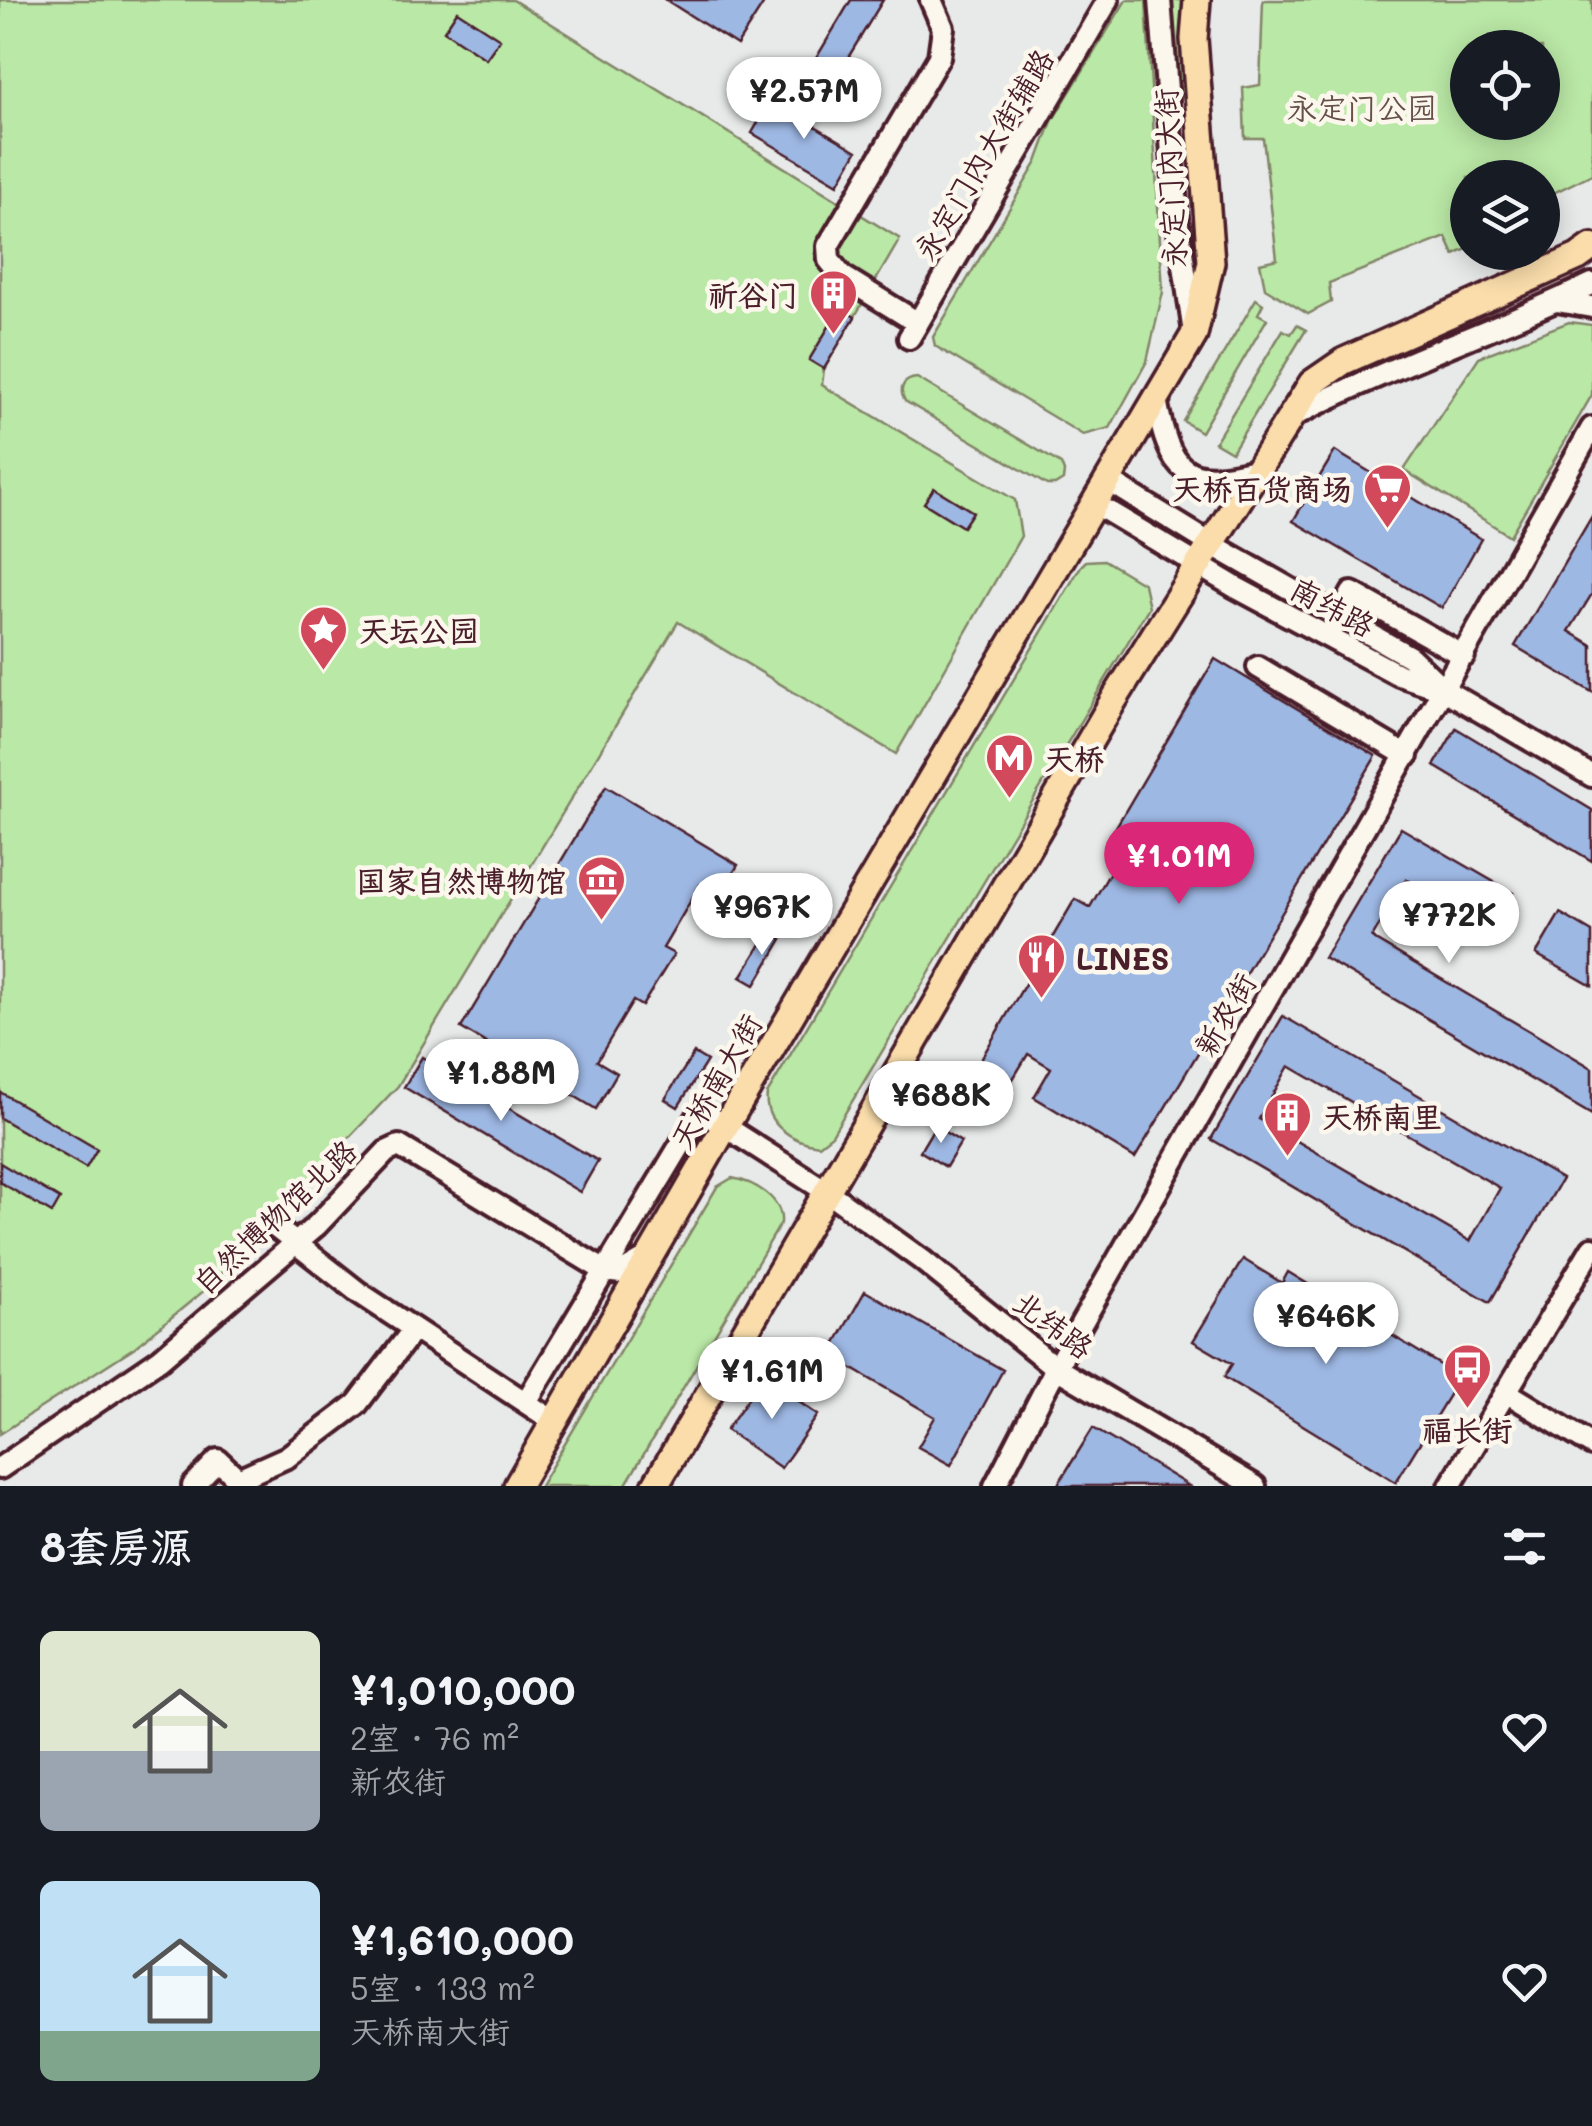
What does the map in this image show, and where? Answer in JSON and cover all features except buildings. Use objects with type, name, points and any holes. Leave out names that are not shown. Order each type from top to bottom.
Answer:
[{"type":"main road","name":"永定门内大街","points":[[1094,503],[1194,334],[1211,262],[1194,39],[1197,0]]},
{"type":"main road","points":[[655,1486],[1115,698],[1312,384],[1344,361],[1578,257],[1592,247]]},
{"type":"main road","name":"天桥南大街","points":[[517,1486],[1094,503]]},
{"type":"street","name":"永定门内大街辅路","points":[[931,0],[943,28],[939,57],[828,246],[829,260],[842,276],[914,330],[1108,0]]},
{"type":"street","points":[[1160,0],[1177,218],[1194,334]]},
{"type":"street","points":[[1291,417],[1361,381],[1476,336],[1592,284]]},
{"type":"street","points":[[1557,301],[1592,307]]},
{"type":"street","points":[[1156,400],[1170,454],[1186,471],[1234,476],[1259,469]]},
{"type":"street","points":[[1444,690],[1592,428]]},
{"type":"street","points":[[1109,481],[1204,555]]},
{"type":"street","points":[[1094,503],[1204,555]]},
{"type":"street","name":"南纬路","points":[[1204,555],[1339,617],[1410,657],[1444,690]]},
{"type":"street","name":"南纬路","points":[[1204,555],[1329,638],[1399,675],[1444,690],[1592,776]]},
{"type":"street","points":[[1329,638],[1352,593],[1464,656]]},
{"type":"street","points":[[1258,667],[1406,756]]},
{"type":"street","name":"新农街","points":[[995,1486],[1056,1368],[1444,690]]},
{"type":"street","name":"北纬路","points":[[605,1271],[701,1112],[828,1193],[922,1260],[1056,1368],[1231,1480],[1255,1486]]},
{"type":"street","name":"自然博物馆北路","points":[[0,1468],[160,1359],[296,1243],[386,1152],[398,1146],[605,1271]]},
{"type":"street","points":[[270,1224],[413,1330],[555,1422]]},
{"type":"street","points":[[1450,1486],[1592,1248]]},
{"type":"street","points":[[526,1402],[605,1271],[621,1274],[652,1254]]},
{"type":"street","points":[[193,1486],[218,1460],[238,1479],[287,1457],[358,1404],[413,1330]]},
{"type":"street","points":[[1506,1392],[1592,1445]]},
{"type":"green space","name":"天坛公园","points":[[0,0],[513,0],[900,239],[824,369],[822,385],[1015,500],[1021,536],[896,754],[678,622],[398,1086],[206,1289],[135,1347],[0,1434]]},
{"type":"green space","points":[[1126,0],[1146,0],[1163,292],[1147,361],[1110,428],[1083,435],[935,346],[933,337],[1037,162],[1052,121]]},
{"type":"green space","points":[[1172,0],[1182,0],[1182,97],[1178,104]]},
{"type":"green space","name":"永定门公园","points":[[1263,0],[1592,0],[1592,174],[1560,190],[1560,160],[1450,160],[1450,246],[1446,237],[1329,283],[1331,302],[1308,314],[1265,288],[1260,263],[1277,259],[1263,138],[1245,138],[1243,88],[1260,85]]},
{"type":"green space","points":[[1256,299],[1263,304],[1258,314],[1267,319],[1201,432],[1183,421]]},
{"type":"green space","points":[[1569,322],[1592,325],[1592,395],[1510,536],[1404,470],[1479,357]]},
{"type":"green space","points":[[1297,325],[1306,330],[1232,452],[1215,442],[1283,330],[1291,334]]},
{"type":"green space","points":[[917,378],[1061,464],[1063,480],[1047,485],[905,401],[903,385]]},
{"type":"green space","points":[[1104,560],[1144,584],[1149,607],[832,1135],[819,1145],[799,1140],[775,1122],[767,1094],[1081,566],[1086,561]]},
{"type":"green space","points":[[732,1178],[766,1193],[777,1206],[781,1223],[625,1486],[540,1486],[717,1187]]},
{"type":"place","name":"祈谷门","points":[[833,336]]},
{"type":"place","name":"天桥百货商场","points":[[1387,530]]},
{"type":"place","name":"天坛公园","points":[[324,672]]},
{"type":"place","name":"天桥","points":[[1009,800]]},
{"type":"place","name":"国家自然博物馆","points":[[601,922]]},
{"type":"place","name":"LINES","points":[[1041,1000]]},
{"type":"place","name":"天桥南里","points":[[1287,1158]]},
{"type":"place","name":"福长街","points":[[1467,1410]]}]
